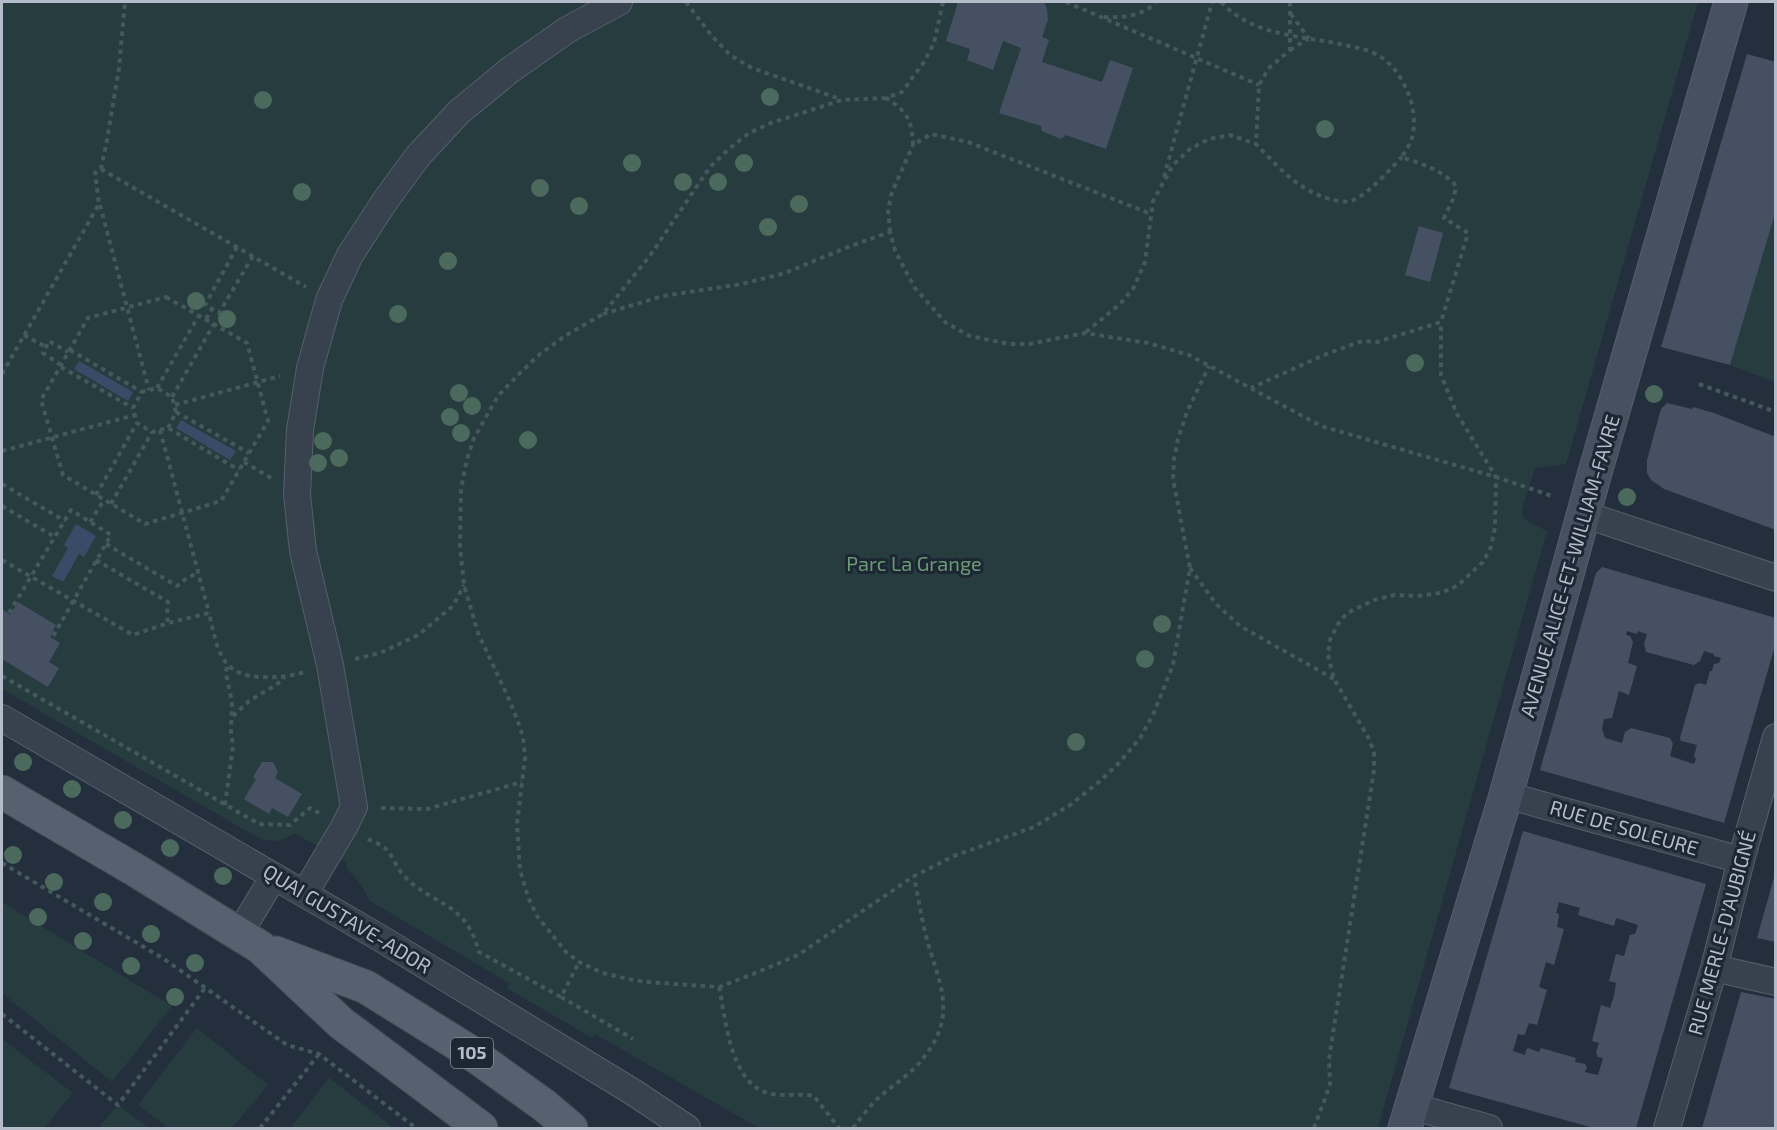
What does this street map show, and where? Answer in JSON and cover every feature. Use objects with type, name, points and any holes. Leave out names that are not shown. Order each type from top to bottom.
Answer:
[{"type":"main road","name":"105","points":[[2,792],[250,940],[366,987],[467,1050],[545,1106],[571,1128]]},
{"type":"main road","name":"105","points":[[250,940],[341,1023],[481,1128]]},
{"type":"street","points":[[305,893],[349,817],[330,665],[303,551],[297,494],[300,430],[310,369],[329,300],[350,255],[384,201],[418,156],[459,112],[510,70],[567,30],[619,2]]},
{"type":"street","name":"AVENUE ALICE-ET-WILLIAM-FAVRE","points":[[1408,1117],[1506,795],[1573,507],[1731,2]]},
{"type":"street","points":[[1573,507],[1776,578]]},
{"type":"street","name":"QUAI GUSTAVE-ADOR","points":[[2,718],[305,893],[633,1092],[687,1128]]},
{"type":"street","name":"RUE MERLE-D'AUBIGNÉ","points":[[1667,1128],[1714,968],[1741,860],[1776,737]]},
{"type":"street","name":"RUE DE SOLEURE","points":[[1506,795],[1741,860]]},
{"type":"street","points":[[250,940],[274,876]]},
{"type":"street","points":[[1714,968],[1776,982]]},
{"type":"street","points":[[1408,1117],[1489,1128]]},
{"type":"path","points":[[125,2],[119,68],[107,140],[101,169],[95,173],[99,204],[150,390]]},
{"type":"path","points":[[686,2],[711,35],[730,55],[752,68],[842,100]]},
{"type":"path","points":[[603,314],[649,257],[710,167],[749,133],[771,123],[842,100],[885,98],[902,92],[924,62],[934,43],[943,2]]},
{"type":"path","points":[[1066,2],[1259,85]]},
{"type":"path","points":[[1073,2],[1101,17],[1119,18],[1137,14],[1156,2]]},
{"type":"path","points":[[1162,183],[1212,2]]},
{"type":"path","points":[[1085,333],[1120,304],[1132,289],[1148,250],[1153,201],[1173,165],[1190,149],[1209,139],[1230,135],[1256,144],[1299,185],[1320,197],[1352,201],[1373,185],[1402,156],[1411,140],[1414,120],[1411,101],[1397,73],[1380,56],[1363,49],[1290,36],[1244,21],[1221,2]]},
{"type":"path","points":[[1290,2],[1290,50]]},
{"type":"path","points":[[1291,13],[1309,39]]},
{"type":"path","points":[[1256,144],[1259,85],[1269,68],[1290,50],[1309,39]]},
{"type":"path","points":[[885,98],[901,107],[912,127],[913,145],[892,192],[888,210],[890,232],[895,250],[915,288],[946,323],[959,332],[1009,344],[1029,344],[1085,333],[1148,343],[1189,355],[1321,426],[1496,477],[1573,507]]},
{"type":"path","points":[[913,145],[931,134],[968,142],[1151,214]]},
{"type":"path","points":[[1314,1128],[1330,1084],[1329,1059],[1374,770],[1374,752],[1368,737],[1334,679],[1328,655],[1330,640],[1347,613],[1374,600],[1440,593],[1457,586],[1483,561],[1491,547],[1495,527],[1496,477],[1457,414],[1441,375],[1442,322],[1468,233],[1444,218],[1454,197],[1456,186],[1449,178],[1402,156]]},
{"type":"path","points":[[101,169],[308,288]]},
{"type":"path","points":[[2,374],[99,204]]},
{"type":"path","points":[[890,232],[785,273],[742,284],[663,296],[603,314],[540,354],[498,396],[474,438],[461,489],[460,547],[464,585],[478,633],[518,719],[523,737],[525,758],[517,824],[520,870],[528,897],[546,928],[567,953],[579,962],[603,973],[646,982],[719,987],[753,974],[798,955],[914,876],[954,856],[1034,827],[1070,805],[1119,763],[1140,738],[1153,715],[1173,665],[1190,568],[1173,479],[1174,459],[1187,412],[1209,366]]},
{"type":"path","points":[[237,247],[205,305],[219,313],[253,256]]},
{"type":"path","points":[[166,297],[247,343],[268,421],[221,501],[144,524],[63,475],[41,400],[88,318],[127,308],[166,297]]},
{"type":"path","points":[[206,320],[212,309]]},
{"type":"path","points":[[96,495],[137,423],[133,408],[43,353],[49,341],[142,392],[157,388],[199,315]]},
{"type":"path","points":[[1251,388],[1324,355],[1362,341],[1377,342],[1442,322]]},
{"type":"path","points":[[172,397],[214,324]]},
{"type":"path","points":[[24,335],[46,347]]},
{"type":"path","points":[[175,405],[271,379]]},
{"type":"path","points":[[1700,384],[1776,412]]},
{"type":"path","points":[[157,388],[172,397],[175,405],[176,412],[168,428]]},
{"type":"path","points":[[133,408],[142,392]]},
{"type":"path","points":[[176,412],[249,453]]},
{"type":"path","points":[[2,451],[135,415]]},
{"type":"path","points":[[137,423],[152,432],[168,428],[239,470]]},
{"type":"path","points":[[160,430],[216,641],[227,664],[238,673],[250,677],[284,678],[380,653],[418,634],[453,606],[464,585]]},
{"type":"path","points":[[111,504],[152,432]]},
{"type":"path","points":[[2,484],[65,521]]},
{"type":"path","points":[[90,522],[104,500]]},
{"type":"path","points":[[2,506],[55,537]]},
{"type":"path","points":[[9,614],[71,510],[111,535],[51,638]]},
{"type":"path","points":[[106,543],[177,586],[198,573]]},
{"type":"path","points":[[2,560],[133,635],[209,613]]},
{"type":"path","points":[[96,560],[168,602],[168,623]]},
{"type":"path","points":[[1190,568],[1216,604],[1240,626],[1334,679]]},
{"type":"path","points":[[225,805],[233,746],[232,702],[226,674],[227,664]]},
{"type":"path","points":[[2,676],[259,824],[290,825],[310,808],[349,817],[427,809],[522,782]]},
{"type":"path","points":[[233,717],[249,701],[284,678]]},
{"type":"path","points":[[349,817],[386,848],[403,875],[453,909],[470,928],[478,952],[633,1039]]},
{"type":"path","points":[[2,863],[134,941],[287,1045],[319,1054],[416,1128]]},
{"type":"path","points":[[853,1128],[876,1100],[903,1080],[924,1058],[934,1043],[944,1014],[944,995],[927,937],[914,876]]},
{"type":"path","points":[[561,997],[579,962]]},
{"type":"path","points":[[719,987],[731,1044],[742,1075],[765,1093],[814,1096],[838,1128]]},
{"type":"path","points":[[2,1014],[118,1105],[205,988]]},
{"type":"path","points":[[260,1128],[319,1054]]},
{"type":"green space","name":"Parc La Grange","points":[[2,2],[1698,2],[1566,464],[1535,468],[1522,510],[1524,519],[1547,531],[1378,1128],[759,1128],[595,1034],[592,1038],[507,988],[509,983],[370,901],[362,886],[347,869],[347,863],[294,833],[285,839],[275,841],[255,836],[2,689]]},
{"type":"green space","points":[[1775,210],[1775,382],[1730,365]]},
{"type":"green space","points":[[2,902],[172,1006],[112,1082],[2,993]]},
{"type":"green space","points":[[197,1028],[268,1085],[232,1128],[168,1128],[138,1105]]},
{"type":"green space","points":[[2,1039],[73,1093],[44,1128],[2,1128]]},
{"type":"green space","points":[[329,1078],[394,1128],[291,1128]]},
{"type":"green space","points":[[118,1105],[149,1128],[98,1128]]},
{"type":"water","points":[[79,361],[133,392],[128,401],[74,369]]},
{"type":"water","points":[[181,420],[236,451],[230,460],[176,428]]},
{"type":"water","points":[[76,524],[96,536],[84,557],[79,554],[63,582],[52,576],[68,548],[64,545]]},
{"type":"building","points":[[958,2],[1044,2],[1048,20],[1042,37],[1049,40],[1042,62],[1102,82],[1110,60],[1133,68],[1106,149],[1066,135],[1061,139],[1042,131],[1041,126],[999,113],[1021,48],[1003,41],[993,70],[967,60],[970,49],[946,41]]},
{"type":"building","points":[[1747,54],[1776,62],[1776,210],[1730,365],[1661,347]]},
{"type":"building","points":[[1419,226],[1443,233],[1430,282],[1405,275]]},
{"type":"building","points":[[1667,403],[1714,413],[1776,437],[1776,530],[1664,489],[1651,480],[1647,473],[1647,460],[1661,409]]},
{"type":"building","points":[[1602,567],[1776,618],[1776,642],[1724,823],[1540,770],[1596,573]],"holes":[[[1627,631],[1637,634],[1638,631],[1647,634],[1644,644],[1646,652],[1694,665],[1700,661],[1704,651],[1721,658],[1710,671],[1706,685],[1699,683],[1695,685],[1680,738],[1681,741],[1697,745],[1694,764],[1670,756],[1673,744],[1670,738],[1631,728],[1625,732],[1622,743],[1605,738],[1602,729],[1604,719],[1612,718],[1619,691],[1629,695],[1637,666],[1628,663],[1633,642],[1630,636],[1626,635]]]},
{"type":"building","points":[[18,602],[56,625],[50,637],[60,643],[49,662],[59,668],[48,687],[2,659],[2,609],[10,615]]},
{"type":"building","points":[[262,762],[273,762],[278,772],[275,778],[302,794],[288,817],[272,808],[269,814],[244,799],[256,779],[253,777]]},
{"type":"building","points":[[1523,831],[1706,884],[1636,1128],[1594,1128],[1449,1088]],"holes":[[[1559,902],[1580,908],[1578,915],[1614,926],[1616,918],[1638,925],[1635,934],[1630,935],[1624,956],[1616,954],[1609,981],[1616,983],[1610,1008],[1601,1005],[1592,1041],[1599,1043],[1596,1053],[1598,1057],[1603,1058],[1598,1075],[1585,1072],[1587,1067],[1585,1064],[1575,1062],[1576,1058],[1541,1048],[1539,1052],[1528,1048],[1525,1055],[1513,1051],[1518,1034],[1525,1034],[1529,1023],[1537,1025],[1547,990],[1539,987],[1546,962],[1554,965],[1564,929],[1557,927],[1559,916],[1556,913]]]},
{"type":"building","points":[[1776,874],[1776,942],[1757,938]]},
{"type":"building","points":[[1741,992],[1776,999],[1776,1128],[1702,1128]]}]
